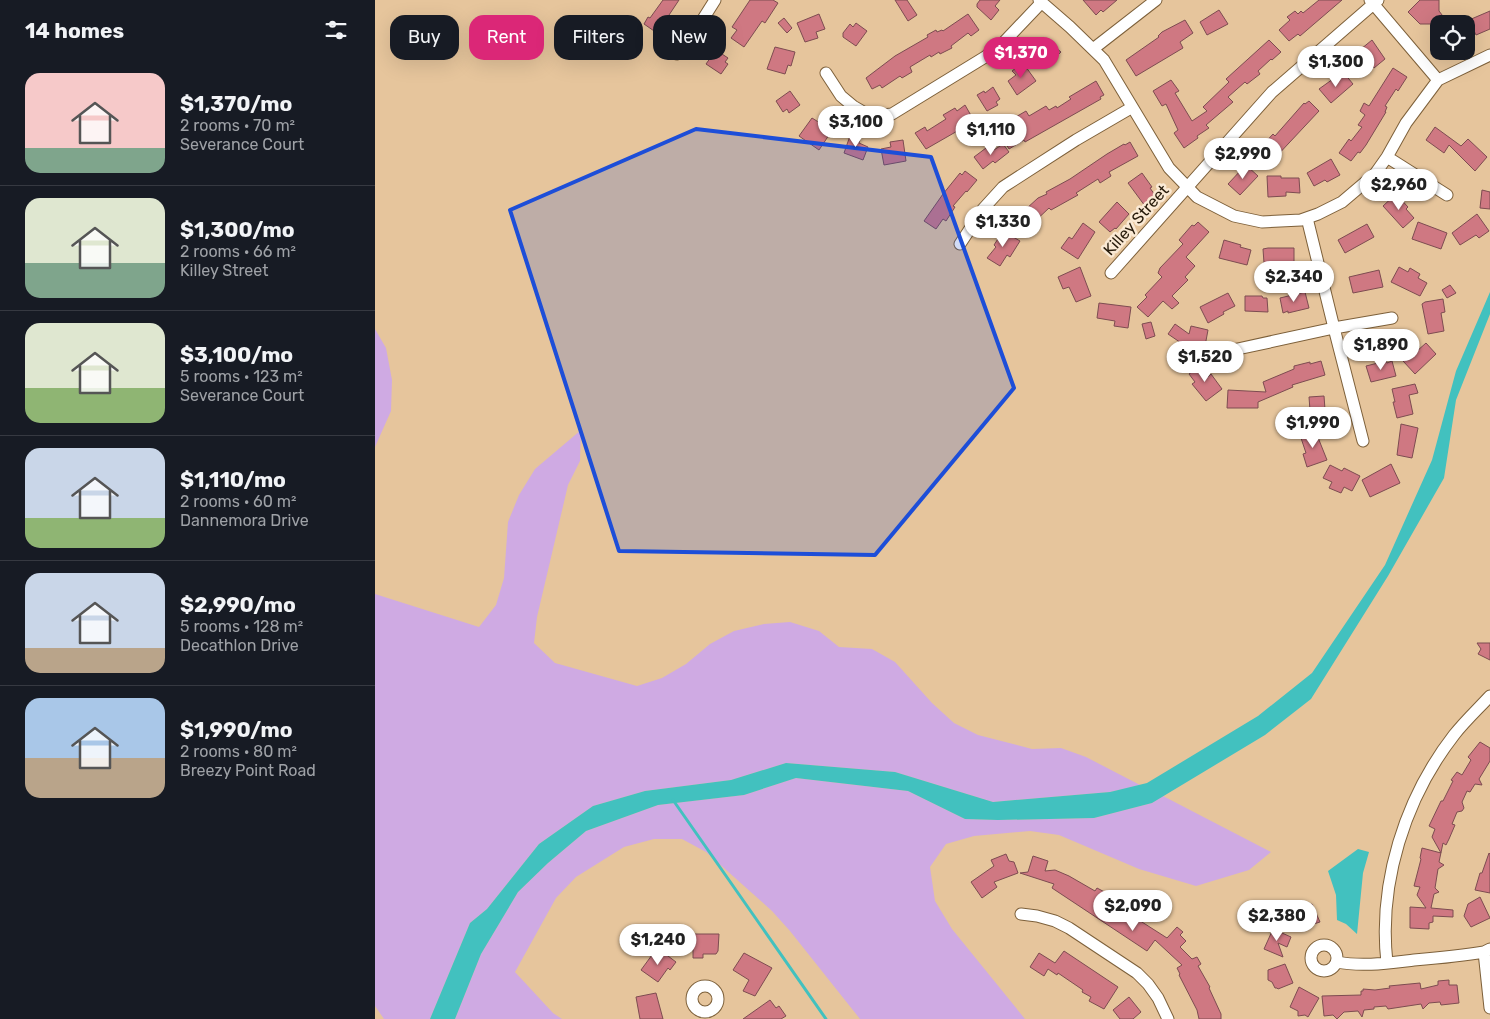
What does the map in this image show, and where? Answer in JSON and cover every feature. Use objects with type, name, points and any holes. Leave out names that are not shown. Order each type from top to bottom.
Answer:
[{"type":"street","points":[[704,15],[715,0]]},
{"type":"street","points":[[1093,49],[1157,0]]},
{"type":"street","points":[[826,73],[837,91],[853,106],[874,116],[892,114],[985,57],[1004,42],[1041,1],[1104,60],[1131,108],[1169,168],[1197,197],[1234,216],[1262,222],[1307,218],[1342,202],[1375,174],[1406,124],[1438,80],[1490,55]]},
{"type":"street","points":[[1374,1],[1438,80]]},
{"type":"street","name":"Killey Street","points":[[1111,273],[1272,92],[1374,1]]},
{"type":"street","points":[[960,244],[983,209],[1003,187],[1131,108]]},
{"type":"street","points":[[1387,157],[1447,196]]},
{"type":"street","points":[[1307,218],[1333,328],[1363,441]]},
{"type":"street","points":[[1233,350],[1333,328],[1392,318]]},
{"type":"street","points":[[1387,963],[1385,933],[1388,890],[1398,848],[1409,815],[1437,759],[1454,736],[1490,696]]},
{"type":"street","points":[[1021,914],[1055,921],[1067,927],[1137,973],[1158,998],[1168,1019]]},
{"type":"street","points":[[1337,962],[1349,965],[1387,963],[1461,956],[1487,950],[1490,1008]]},
{"type":"highlighted area","points":[[696,129],[931,157],[1014,388],[875,555],[619,551],[510,210]]},
{"type":"shaded area","points":[[375,329],[386,348],[392,380],[391,411],[375,447]]},
{"type":"shaded area","points":[[581,430],[580,461],[568,485],[537,617],[534,643],[555,663],[637,686],[662,678],[686,664],[710,644],[734,631],[764,624],[790,622],[819,631],[839,647],[872,649],[895,662],[932,703],[954,723],[978,735],[1032,749],[1061,748],[1086,757],[1140,785],[1110,792],[993,802],[895,772],[786,763],[731,780],[645,791],[593,806],[539,844],[487,909],[470,923],[430,1019],[384,1019],[375,1006],[375,594],[479,627],[496,605],[504,578],[508,522],[519,495],[535,469]]},
{"type":"shaded area","points":[[796,778],[908,791],[965,819],[1094,818],[1152,803],[1163,796],[1271,852],[1249,870],[1196,886],[1139,869],[1059,835],[1030,831],[974,836],[946,844],[930,867],[935,901],[952,929],[1025,1019],[860,1019],[772,911],[706,852],[682,839],[654,839],[624,847],[576,877],[556,898],[515,972],[553,1013],[562,1019],[455,1019],[481,954],[518,892],[548,863],[586,831],[658,805],[744,795]]},
{"type":"water","points":[[1490,292],[1490,314],[1456,400],[1444,478],[1388,576],[1311,699],[1265,735],[1152,803],[1094,818],[965,819],[908,791],[796,778],[744,795],[658,805],[586,831],[548,863],[518,892],[481,954],[455,1019],[430,1019],[470,923],[487,909],[539,844],[593,806],[645,791],[731,780],[786,763],[895,772],[993,802],[1110,792],[1147,783],[1258,716],[1312,673],[1385,565],[1432,460],[1456,371]]},
{"type":"water","points":[[1358,849],[1369,852],[1363,873],[1357,934],[1346,924],[1337,920],[1336,895],[1328,871]]},
{"type":"building","points":[[663,0],[679,0],[669,15],[653,15],[653,30],[644,24],[648,17],[650,18]]},
{"type":"building","points":[[750,0],[773,0],[778,3],[765,23],[762,21],[744,47],[731,38],[737,30],[732,27]]},
{"type":"building","points":[[895,0],[907,0],[917,15],[908,21]]},
{"type":"building","points":[[980,0],[1000,0],[995,6],[999,10],[991,20],[977,7]]},
{"type":"building","points":[[1083,0],[1117,0],[1103,12],[1101,10],[1096,15]]},
{"type":"building","points":[[1319,0],[1342,0],[1300,36],[1298,34],[1289,41],[1279,30],[1290,20],[1287,17],[1295,11],[1298,14],[1301,11],[1303,13]]},
{"type":"building","points":[[1420,0],[1439,0],[1439,11],[1442,15],[1430,15],[1430,24],[1420,24],[1408,12]]},
{"type":"building","points":[[1219,10],[1228,24],[1207,35],[1200,22]]},
{"type":"building","points":[[1490,11],[1490,29],[1476,35],[1475,17]]},
{"type":"building","points":[[819,14],[825,29],[816,32],[818,38],[805,42],[797,23]]},
{"type":"building","points":[[968,14],[979,30],[971,36],[968,33],[951,46],[952,48],[931,57],[930,55],[910,67],[912,72],[902,78],[900,76],[882,88],[880,85],[872,89],[866,78],[895,56],[928,37],[927,35],[936,30],[937,32],[943,31]]},
{"type":"building","points":[[784,18],[792,28],[787,33],[778,23]]},
{"type":"building","points":[[1185,20],[1193,33],[1180,42],[1183,48],[1136,76],[1126,60],[1159,37],[1162,32]]},
{"type":"building","points":[[856,23],[867,31],[856,46],[843,37],[843,33],[850,24],[853,27]]},
{"type":"building","points":[[1269,40],[1281,52],[1258,71],[1260,74],[1247,84],[1245,82],[1228,97],[1233,102],[1206,125],[1209,128],[1184,148],[1174,133],[1178,130],[1166,104],[1162,106],[1153,91],[1171,80],[1179,91],[1175,93],[1192,121],[1207,111],[1203,107],[1229,82],[1226,79]]},
{"type":"building","points":[[1372,40],[1385,59],[1374,68],[1363,55],[1365,54],[1361,49]]},
{"type":"building","points":[[1049,42],[1061,52],[1047,66],[1033,54],[1040,46],[1043,48]]},
{"type":"building","points":[[775,47],[795,52],[791,66],[788,65],[785,74],[767,69]]},
{"type":"building","points":[[726,57],[728,58],[725,62],[728,64],[721,74],[706,64],[709,60],[726,60]]},
{"type":"building","points":[[1023,63],[1036,81],[1017,95],[1008,81],[1016,75],[1012,71]]},
{"type":"building","points":[[1393,68],[1407,77],[1398,91],[1396,89],[1385,106],[1387,107],[1386,112],[1366,145],[1351,161],[1339,153],[1349,139],[1351,141],[1362,127],[1358,125],[1365,115],[1360,111],[1364,103],[1369,106]]},
{"type":"building","points":[[1344,73],[1353,84],[1331,103],[1319,89]]},
{"type":"building","points":[[1096,81],[1104,95],[1100,97],[1101,99],[1009,149],[1002,137],[1019,126],[1014,118],[1026,111],[1029,116],[1046,106],[1049,110],[1056,106],[1057,108],[1071,99],[1069,97]]},
{"type":"building","points":[[993,87],[1000,99],[996,102],[998,105],[987,111],[977,95],[984,91],[985,93]]},
{"type":"building","points":[[790,91],[800,105],[789,113],[787,109],[783,112],[776,101]]},
{"type":"building","points":[[1309,101],[1319,111],[1274,159],[1261,147],[1273,134],[1275,136],[1304,103]]},
{"type":"building","points":[[965,105],[973,122],[926,149],[915,133],[925,127],[927,131],[946,119],[943,115],[955,108],[957,111]]},
{"type":"building","points":[[812,118],[820,123],[824,119],[835,126],[819,150],[799,136]]},
{"type":"building","points":[[1435,127],[1461,146],[1468,139],[1487,157],[1475,171],[1449,145],[1444,153],[1426,140]]},
{"type":"building","points":[[850,136],[860,139],[859,143],[868,147],[863,160],[844,153]]},
{"type":"building","points":[[903,140],[906,161],[884,165],[881,149],[891,147],[890,142]]},
{"type":"building","points":[[1130,142],[1138,156],[1109,172],[1111,176],[1100,183],[1098,179],[1076,193],[1078,195],[1051,210],[1049,208],[1032,224],[1026,233],[1012,218],[1024,207],[1026,209],[1038,198],[1047,194],[1046,192]]},
{"type":"building","points":[[1003,144],[1009,152],[995,163],[993,161],[983,169],[974,157],[990,145],[994,150]]},
{"type":"building","points":[[1331,159],[1340,175],[1314,186],[1307,173]]},
{"type":"building","points":[[1247,166],[1258,176],[1240,195],[1228,184]]},
{"type":"building","points":[[965,171],[977,180],[953,206],[955,207],[946,221],[943,219],[936,229],[924,221],[960,173],[962,175]]},
{"type":"building","points":[[1142,173],[1157,198],[1145,206],[1128,183]]},
{"type":"building","points":[[1267,176],[1299,178],[1300,193],[1286,192],[1286,196],[1268,197]]},
{"type":"building","points":[[1482,190],[1490,192],[1490,209],[1480,208]]},
{"type":"building","points":[[1396,194],[1408,207],[1406,209],[1414,218],[1403,228],[1383,206]]},
{"type":"building","points":[[1117,202],[1129,214],[1116,229],[1110,232],[1099,222]]},
{"type":"building","points":[[1477,214],[1489,231],[1479,238],[1476,235],[1460,245],[1452,233]]},
{"type":"building","points":[[1198,222],[1209,232],[1186,257],[1195,266],[1185,277],[1188,280],[1172,296],[1179,303],[1172,309],[1163,301],[1148,317],[1137,307],[1147,297],[1145,295],[1162,277],[1158,273],[1160,268],[1183,244],[1179,240],[1192,225],[1194,226]]},
{"type":"building","points":[[1418,222],[1447,233],[1441,249],[1412,239]]},
{"type":"building","points":[[1083,223],[1095,232],[1078,259],[1061,248],[1069,237],[1072,239]]},
{"type":"building","points":[[1367,224],[1374,237],[1345,253],[1338,240]]},
{"type":"building","points":[[1003,231],[1020,241],[1010,257],[1007,255],[1000,266],[987,258],[996,247],[994,245]]},
{"type":"building","points":[[1224,240],[1251,250],[1247,265],[1219,258]]},
{"type":"building","points":[[1294,248],[1294,265],[1271,265],[1271,262],[1264,263],[1263,249]]},
{"type":"building","points":[[1080,267],[1091,296],[1076,302],[1069,287],[1063,289],[1058,277]]},
{"type":"building","points":[[1399,267],[1408,272],[1410,268],[1420,274],[1418,278],[1427,283],[1420,296],[1391,282]]},
{"type":"building","points":[[1379,270],[1383,287],[1353,293],[1349,277]]},
{"type":"building","points":[[1450,285],[1456,293],[1447,298],[1442,290]]},
{"type":"building","points":[[1305,292],[1309,308],[1283,313],[1280,298]]},
{"type":"building","points":[[1228,293],[1235,306],[1208,323],[1200,307]]},
{"type":"building","points":[[1245,296],[1262,296],[1267,298],[1268,312],[1245,311]]},
{"type":"building","points":[[1443,299],[1445,312],[1441,313],[1444,331],[1428,334],[1422,304]]},
{"type":"building","points":[[1099,303],[1131,307],[1128,328],[1114,326],[1115,321],[1097,318]]},
{"type":"building","points":[[1151,322],[1155,336],[1146,339],[1142,324]]},
{"type":"building","points":[[1175,324],[1189,334],[1191,326],[1208,330],[1205,346],[1202,346],[1200,357],[1185,354],[1187,347],[1168,334]]},
{"type":"building","points":[[1426,343],[1436,354],[1415,374],[1403,361],[1415,349],[1417,351]]},
{"type":"building","points":[[1321,361],[1325,375],[1292,385],[1293,387],[1258,402],[1258,408],[1227,408],[1228,390],[1266,392],[1263,382],[1294,369],[1294,366]]},
{"type":"building","points":[[1386,361],[1387,363],[1392,361],[1396,376],[1371,382],[1366,366]]},
{"type":"building","points":[[1201,365],[1208,377],[1211,374],[1222,389],[1206,401],[1192,384],[1195,382],[1189,374]]},
{"type":"building","points":[[1415,384],[1418,393],[1409,395],[1413,414],[1397,418],[1392,389]]},
{"type":"building","points":[[1324,396],[1326,423],[1311,424],[1309,397]]},
{"type":"building","points":[[1401,424],[1418,428],[1412,458],[1397,455]]},
{"type":"building","points":[[1315,430],[1327,460],[1307,467],[1303,454],[1306,453],[1300,435]]},
{"type":"building","points":[[1391,464],[1400,483],[1370,497],[1362,480]]},
{"type":"building","points":[[1330,465],[1342,471],[1344,468],[1360,476],[1352,491],[1344,487],[1341,493],[1329,488],[1332,482],[1323,478]]},
{"type":"building","points":[[1477,643],[1490,643],[1490,660],[1478,654],[1481,649]]},
{"type":"building","points":[[1480,742],[1490,748],[1490,761],[1479,779],[1482,785],[1475,784],[1470,792],[1467,791],[1462,802],[1464,808],[1462,811],[1457,812],[1452,824],[1455,825],[1446,845],[1443,843],[1441,853],[1432,837],[1435,829],[1429,826],[1453,781],[1451,780],[1457,772],[1462,775],[1471,760],[1468,757]]},
{"type":"building","points":[[1422,848],[1441,853],[1439,862],[1444,865],[1438,869],[1435,888],[1439,892],[1434,894],[1431,908],[1453,910],[1453,917],[1433,916],[1433,922],[1429,923],[1429,929],[1410,928],[1410,907],[1426,908],[1417,895],[1420,887],[1414,886]]},
{"type":"building","points":[[1006,854],[1009,861],[1014,862],[1018,873],[994,882],[997,887],[982,898],[971,882],[994,866],[991,860]]},
{"type":"building","points":[[1490,854],[1490,893],[1475,890]]},
{"type":"building","points":[[1033,856],[1048,861],[1045,871],[1055,870],[1095,891],[1097,888],[1114,897],[1111,901],[1124,910],[1125,908],[1132,912],[1131,915],[1167,938],[1177,927],[1183,932],[1180,935],[1186,941],[1180,947],[1192,959],[1197,957],[1201,964],[1198,966],[1210,987],[1221,1014],[1221,1019],[1199,1019],[1197,1010],[1179,975],[1177,968],[1182,965],[1155,940],[1147,951],[1052,888],[1054,884],[1020,873],[1028,872]]},
{"type":"building","points":[[1480,897],[1490,918],[1471,927],[1464,916],[1468,904]]},
{"type":"building","points":[[1299,903],[1304,907],[1312,904],[1320,922],[1301,928],[1293,912],[1296,911]]},
{"type":"building","points":[[1273,929],[1291,937],[1287,947],[1278,943],[1283,957],[1264,949]]},
{"type":"building","points":[[693,934],[719,934],[718,951],[716,954],[703,954],[703,958],[693,958]]},
{"type":"building","points":[[660,950],[676,962],[670,970],[668,968],[658,982],[641,970],[652,955],[655,957]]},
{"type":"building","points":[[1064,951],[1118,987],[1104,1009],[1089,1001],[1091,997],[1058,973],[1057,975],[1048,969],[1044,976],[1030,967],[1039,953],[1055,963]]},
{"type":"building","points":[[744,953],[772,968],[755,996],[743,991],[749,980],[733,970]]},
{"type":"building","points":[[1285,964],[1293,983],[1278,989],[1275,988],[1272,982],[1268,980],[1268,970]]},
{"type":"building","points":[[1449,980],[1449,985],[1457,985],[1459,1003],[1441,1005],[1440,1002],[1429,1003],[1423,1009],[1421,1004],[1388,1009],[1386,1006],[1374,1007],[1374,1009],[1364,1010],[1362,1017],[1358,1011],[1344,1012],[1337,1019],[1333,1015],[1324,1016],[1322,996],[1361,995],[1363,989],[1375,990],[1390,988],[1389,986],[1420,983],[1421,989],[1438,985],[1438,981]]},
{"type":"building","points":[[1299,987],[1319,998],[1308,1017],[1305,1015],[1298,1016],[1298,1011],[1290,1007]]},
{"type":"building","points":[[656,993],[663,1019],[640,1019],[636,997]]},
{"type":"building","points":[[1129,997],[1141,1012],[1133,1019],[1120,1019],[1113,1010]]},
{"type":"building","points":[[770,1000],[776,1008],[779,1006],[786,1016],[781,1019],[743,1019]]},
{"type":"waterway","points":[[673,800],[826,1019]]}]
